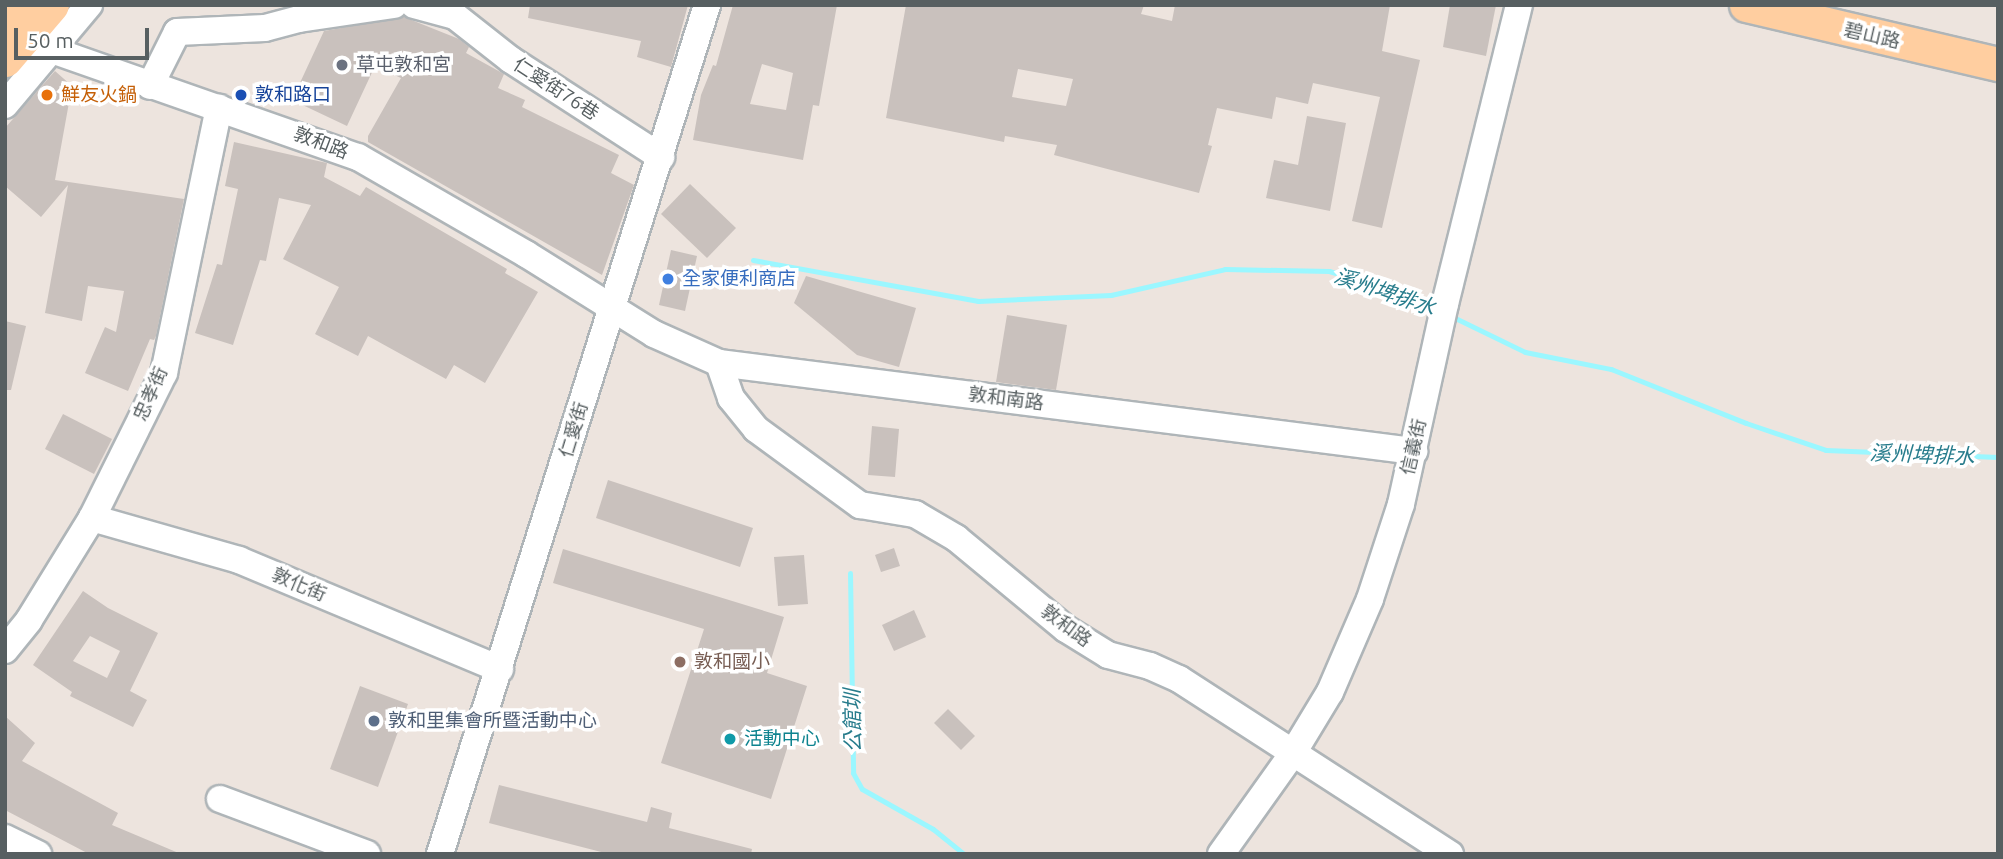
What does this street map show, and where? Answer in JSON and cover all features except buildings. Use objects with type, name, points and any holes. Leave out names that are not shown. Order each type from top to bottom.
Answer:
[{"type":"main road","points":[[18,5],[18,41]]},
{"type":"main road","points":[[18,41],[52,5]]},
{"type":"main road","name":"碧山路","points":[[1746,5],[1998,64]]},
{"type":"street","points":[[5,105],[18,41],[89,5]]},
{"type":"street","points":[[150,86],[177,32],[265,29],[299,19],[394,5]]},
{"type":"street","points":[[414,5],[457,11]]},
{"type":"street","name":"仁愛街","points":[[440,854],[707,5]]},
{"type":"street","name":"信義街","points":[[1222,854],[1293,753],[1330,692],[1370,599],[1401,504],[1445,304],[1519,5]]},
{"type":"street","name":"仁愛街76巷","points":[[457,11],[512,60],[661,157]]},
{"type":"street","name":"敦和路","points":[[18,41],[358,157],[526,254],[612,308]]},
{"type":"street","name":"忠孝街","points":[[5,650],[29,620],[92,518],[164,373],[219,108]]},
{"type":"street","name":"敦和南路","points":[[612,308],[654,334],[719,363],[1413,451]]},
{"type":"street","name":"敦和路","points":[[719,363],[731,398],[756,429],[860,505],[915,514],[956,538],[1077,636],[1108,655],[1150,666],[1179,678],[1450,854]]},
{"type":"street","name":"敦化街","points":[[92,518],[239,560],[500,669]]},
{"type":"street","points":[[220,799],[367,854]]},
{"type":"street","points":[[5,838],[38,854]]},
{"type":"waterway","name":"溪州埤排水","points":[[753,260],[978,301],[1111,295],[1225,269],[1329,271],[1414,297],[1436,308]]},
{"type":"waterway","name":"溪州埤排水","points":[[1451,316],[1525,352],[1611,369],[1746,423],[1826,450],[1998,457]]},
{"type":"waterway","name":"公館圳","points":[[850,573],[853,773],[862,789],[933,829],[964,854]]},
{"type":"place","name":"草屯敦和宮","points":[[342,65]]},
{"type":"place","name":"鮮友火鍋","points":[[47,95]]},
{"type":"place","name":"敦和路口","points":[[241,95]]},
{"type":"place","name":"全家便利商店","points":[[668,279]]},
{"type":"place","name":"敦和國小","points":[[680,662]]},
{"type":"place","name":"敦和里集會所暨活動中心","points":[[374,721]]},
{"type":"place","name":"活動中心","points":[[730,739]]}]
